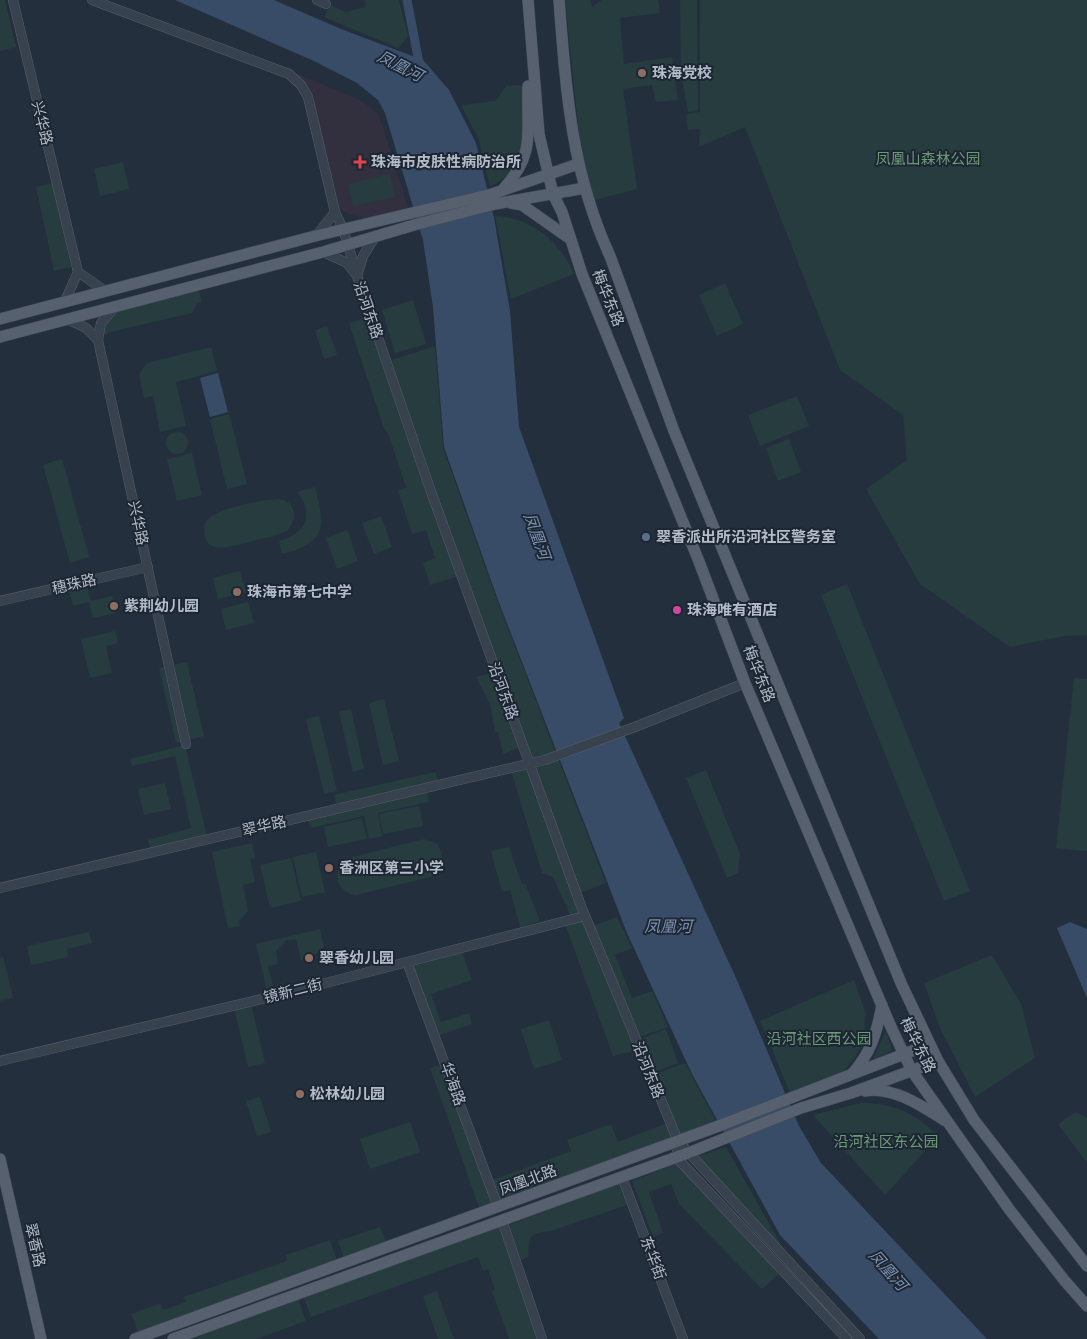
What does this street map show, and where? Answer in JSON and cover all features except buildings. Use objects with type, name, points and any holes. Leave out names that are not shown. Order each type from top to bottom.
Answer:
[{"type":"main road","name":"梅华东路","points":[[528,0],[539,134],[553,194],[562,212],[587,287],[745,683],[883,1004],[903,1055],[912,1071],[1009,1209],[1064,1280],[1087,1306]]},
{"type":"main road","name":"梅华东路","points":[[559,0],[566,101],[578,164],[598,229],[610,256],[674,431],[901,983],[938,1061],[974,1120],[1087,1266]]},
{"type":"main road","points":[[496,196],[513,179],[528,150],[528,93],[532,50]]},
{"type":"main road","points":[[0,319],[344,229],[412,220],[496,196],[547,174],[578,164]]},
{"type":"main road","points":[[507,202],[585,188]]},
{"type":"main road","points":[[496,196],[507,202],[522,205],[570,238]]},
{"type":"main road","points":[[0,337],[348,245],[375,237],[412,220]]},
{"type":"main road","points":[[850,1076],[864,1060],[873,1044],[883,1004]]},
{"type":"main road","name":"凤凰北路","points":[[135,1339],[716,1128],[930,1044]]},
{"type":"main road","name":"凤凰北路","points":[[173,1339],[688,1153],[795,1110],[851,1093],[938,1061]]},
{"type":"main road","points":[[851,1093],[871,1090],[894,1094],[916,1103],[951,1124]]},
{"type":"main road","name":"翠香路","points":[[0,1159],[41,1339]]},
{"type":"street","name":"兴华路","points":[[13,0],[78,272]]},
{"type":"street","points":[[92,0],[289,74],[301,85],[308,97],[335,212],[344,229],[357,276]]},
{"type":"street","points":[[317,0],[326,4]]},
{"type":"street","points":[[316,236],[335,212]]},
{"type":"street","points":[[357,276],[363,256],[375,237]]},
{"type":"street","name":"沿河东路","points":[[323,252],[347,263],[357,276],[429,486],[585,916],[678,1142],[860,1339]]},
{"type":"street","points":[[65,301],[78,272],[105,291]]},
{"type":"street","points":[[98,340],[101,323],[116,306]]},
{"type":"street","points":[[67,319],[86,328],[98,340]]},
{"type":"street","name":"兴华路","points":[[98,340],[186,744]]},
{"type":"street","name":"穗珠路","points":[[0,601],[148,567]]},
{"type":"street","name":"翠华路","points":[[0,888],[545,760],[635,728],[745,683]]},
{"type":"street","name":"镜新二街","points":[[0,1060],[278,995],[585,916]]},
{"type":"street","name":"华海路","points":[[407,962],[498,1207]]},
{"type":"street","name":"沿河东路","points":[[676,1157],[678,1142]]},
{"type":"street","points":[[676,1157],[847,1339]]},
{"type":"street","name":"东华街","points":[[622,1177],[683,1339]]},
{"type":"street","points":[[502,1220],[542,1339]]},
{"type":"shaded area","name":"珠海市皮肤性病防治所","points":[[288,70],[360,100],[379,115],[409,211],[367,220],[337,209],[310,96]]},
{"type":"green space","points":[[0,0],[5,0],[16,47],[0,51]]},
{"type":"green space","points":[[365,0],[399,0],[408,37],[398,48],[324,17],[330,5],[346,12],[366,7]]},
{"type":"green space","points":[[565,0],[591,0],[592,7],[602,0],[658,0],[660,13],[620,18],[624,64],[672,57],[678,100],[656,102],[652,85],[623,89],[637,189],[595,200],[582,162]]},
{"type":"green space","points":[[680,0],[697,0],[698,111],[688,112],[681,73]]},
{"type":"green space","name":"凤凰山森林公园","points":[[700,0],[1087,0],[1087,635],[1064,636],[1010,647],[920,584],[866,489],[907,460],[903,415],[840,370],[745,127],[699,147],[700,129],[688,130],[686,114],[700,112]]},
{"type":"green space","points":[[523,85],[524,133],[519,156],[514,167],[506,176],[490,187],[479,140],[461,105],[496,101],[506,86]]},
{"type":"green space","points":[[123,162],[129,189],[100,196],[94,169]]},
{"type":"green space","points":[[390,174],[395,197],[353,206],[348,184]]},
{"type":"green space","points":[[53,183],[71,267],[54,271],[36,187]]},
{"type":"green space","points":[[495,216],[508,217],[520,221],[543,233],[561,252],[574,274],[511,299]]},
{"type":"green space","points":[[725,283],[743,324],[717,336],[699,295]]},
{"type":"green space","points":[[198,287],[202,302],[197,303],[192,313],[110,332],[101,337],[104,324],[118,308]]},
{"type":"green space","points":[[413,300],[426,344],[395,353],[382,310]]},
{"type":"green space","points":[[369,317],[459,576],[430,585],[423,563],[435,558],[426,530],[412,534],[398,490],[406,487],[349,323]]},
{"type":"green space","points":[[327,326],[337,355],[324,359],[315,330]]},
{"type":"green space","points":[[435,346],[443,448],[497,600],[606,883],[577,894],[389,361]]},
{"type":"green space","points":[[211,347],[217,371],[176,382],[186,426],[160,432],[153,396],[144,398],[139,374],[147,363]]},
{"type":"green space","points":[[797,396],[809,426],[760,446],[748,415]]},
{"type":"green space","points":[[229,414],[247,484],[227,489],[210,419]]},
{"type":"green space","points":[[173,432],[181,432],[188,439],[188,447],[181,454],[173,454],[166,447],[166,439]]},
{"type":"green space","points":[[789,439],[801,472],[778,481],[766,448]]},
{"type":"green space","points":[[192,453],[202,495],[177,501],[167,459]]},
{"type":"green space","points":[[62,459],[89,557],[70,563],[43,465]]},
{"type":"green space","points":[[315,487],[321,513],[319,531],[315,539],[307,545],[282,554],[279,541],[295,534],[305,522],[307,516],[303,500],[297,492]]},
{"type":"green space","points":[[279,499],[289,503],[294,511],[293,521],[288,530],[271,537],[227,547],[212,546],[207,542],[205,523],[218,513],[250,503]]},
{"type":"green space","points":[[381,516],[392,547],[374,554],[362,523]]},
{"type":"green space","points":[[347,530],[358,561],[337,569],[326,538]]},
{"type":"green space","points":[[240,571],[246,592],[218,599],[213,578]]},
{"type":"green space","points":[[86,583],[91,601],[112,596],[116,613],[93,618],[89,602],[73,606],[68,587]]},
{"type":"green space","points":[[847,584],[970,891],[944,901],[821,595]]},
{"type":"green space","points":[[248,602],[254,623],[226,630],[221,609]]},
{"type":"green space","points":[[115,631],[118,643],[106,646],[112,673],[90,678],[81,639]]},
{"type":"green space","points":[[187,662],[204,736],[176,743],[159,668]]},
{"type":"green space","points":[[493,673],[521,747],[503,754],[498,732],[495,732],[490,704],[476,677]]},
{"type":"green space","points":[[1074,678],[1087,679],[1087,850],[1084,851],[1056,848]]},
{"type":"green space","points":[[384,699],[399,761],[383,765],[369,703]]},
{"type":"green space","points":[[351,709],[364,769],[353,772],[339,712]]},
{"type":"green space","points":[[319,716],[337,791],[324,794],[306,719]]},
{"type":"green space","points":[[185,745],[207,836],[150,849],[148,840],[191,828],[175,756],[132,766],[130,759]]},
{"type":"green space","points":[[527,767],[581,915],[571,917],[553,877],[542,873],[511,771]]},
{"type":"green space","points":[[706,770],[740,854],[738,873],[727,878],[686,778]]},
{"type":"green space","points":[[435,772],[439,783],[337,806],[334,795]]},
{"type":"green space","points":[[165,783],[171,809],[144,815],[138,789]]},
{"type":"green space","points":[[427,792],[429,802],[378,813],[382,836],[369,839],[364,816],[310,828],[308,818]]},
{"type":"green space","points":[[419,806],[423,826],[383,834],[379,814]]},
{"type":"green space","points":[[362,818],[367,839],[328,847],[324,827]]},
{"type":"green space","points":[[424,839],[437,844],[442,853],[441,869],[435,876],[356,895],[349,893],[340,886],[337,876],[338,870],[345,859]]},
{"type":"green space","points":[[252,843],[255,858],[250,859],[255,882],[243,885],[248,911],[239,921],[240,926],[228,928],[212,852]]},
{"type":"green space","points":[[509,847],[522,884],[525,883],[540,921],[520,927],[510,890],[502,892],[491,851]]},
{"type":"green space","points":[[316,852],[325,892],[302,897],[293,857]]},
{"type":"green space","points":[[291,858],[301,901],[270,908],[260,865]]},
{"type":"green space","points":[[617,917],[632,948],[615,955],[632,998],[652,991],[668,1027],[637,1038],[592,926]]},
{"type":"green space","points":[[582,919],[638,1050],[613,1056],[565,924]]},
{"type":"green space","points":[[320,929],[324,947],[312,957],[301,960],[296,939],[286,941],[276,951],[278,964],[268,966],[275,994],[268,996],[256,944]]},
{"type":"green space","points":[[89,932],[92,943],[67,949],[68,957],[31,965],[27,946]]},
{"type":"green space","points":[[462,952],[472,980],[431,994],[441,1022],[469,1013],[472,1024],[437,1036],[411,965]]},
{"type":"green space","points":[[992,955],[1021,1004],[1035,1058],[975,1097],[940,1028],[924,983]]},
{"type":"green space","points":[[3,957],[13,998],[0,1001],[0,958]]},
{"type":"green space","name":"沿河社区西公园","points":[[854,980],[866,1014],[862,1045],[842,1073],[790,1093],[760,1021]]},
{"type":"green space","points":[[251,1004],[265,1063],[248,1067],[234,1008]]},
{"type":"green space","points":[[549,1020],[562,1060],[534,1069],[521,1029]]},
{"type":"green space","points":[[666,1029],[678,1063],[655,1072],[643,1038]]},
{"type":"green space","points":[[886,1030],[892,1050],[872,1062]]},
{"type":"green space","points":[[685,1063],[718,1125],[679,1139],[653,1075]]},
{"type":"green space","points":[[443,1064],[495,1206],[480,1210],[430,1068]]},
{"type":"green space","points":[[260,1097],[271,1132],[257,1136],[246,1101]]},
{"type":"green space","name":"沿河社区东公园","points":[[861,1103],[884,1105],[904,1111],[922,1122],[938,1137],[885,1195],[813,1115]]},
{"type":"green space","points":[[1076,1112],[1087,1118],[1087,1163],[1058,1124]]},
{"type":"green space","points":[[410,1122],[420,1152],[370,1169],[360,1139]]},
{"type":"green space","points":[[667,1123],[674,1141],[500,1204],[492,1180],[571,1151],[567,1140],[611,1124],[618,1142]]},
{"type":"green space","points":[[726,1147],[780,1243],[773,1249],[692,1158]]},
{"type":"green space","points":[[682,1162],[779,1274],[762,1289],[679,1204],[671,1184],[649,1192],[663,1233],[653,1237],[632,1181]]},
{"type":"green space","points":[[619,1184],[627,1205],[551,1231],[537,1233],[531,1237],[529,1242],[528,1257],[521,1260],[509,1225]]},
{"type":"green space","points":[[501,1225],[539,1339],[509,1339],[492,1291],[495,1290],[488,1269],[483,1271],[478,1257],[311,1317],[303,1296]]},
{"type":"green space","points":[[380,1227],[388,1246],[345,1262],[338,1241]]},
{"type":"green space","points":[[330,1240],[338,1263],[140,1338],[131,1314],[161,1303],[163,1310],[186,1302],[184,1297],[287,1261],[286,1255]]},
{"type":"green space","points":[[437,1291],[454,1339],[438,1339],[423,1296]]},
{"type":"green space","points":[[298,1298],[306,1321],[256,1339],[192,1339]]},
{"type":"water","name":"凤凰河","points":[[175,0],[274,0],[341,29],[423,60],[449,90],[476,143],[494,218],[510,311],[519,427],[624,718],[619,723],[736,978],[799,1126],[821,1163],[987,1339],[879,1339],[780,1235],[692,1074],[627,933],[498,600],[444,447],[433,307],[423,240],[385,113],[378,100],[357,83],[314,61]]},
{"type":"water","points":[[218,373],[228,412],[210,417],[200,378]]},
{"type":"water","points":[[1070,922],[1087,929],[1087,998],[1057,928]]},
{"type":"waterway","points":[[407,0],[420,68]]},
{"type":"place","name":"珠海党校","points":[[642,73]]},
{"type":"place","name":"珠海市皮肤性病防治所","points":[[360,162]]},
{"type":"place","name":"翠香派出所沿河社区警务室","points":[[646,537]]},
{"type":"place","name":"珠海市第七中学","points":[[237,592]]},
{"type":"place","name":"紫荆幼儿园","points":[[114,606]]},
{"type":"place","name":"珠海唯有酒店","points":[[677,610]]},
{"type":"place","name":"香洲区第三小学","points":[[329,868]]},
{"type":"place","name":"翠香幼儿园","points":[[309,958]]},
{"type":"place","name":"松林幼儿园","points":[[300,1094]]}]
